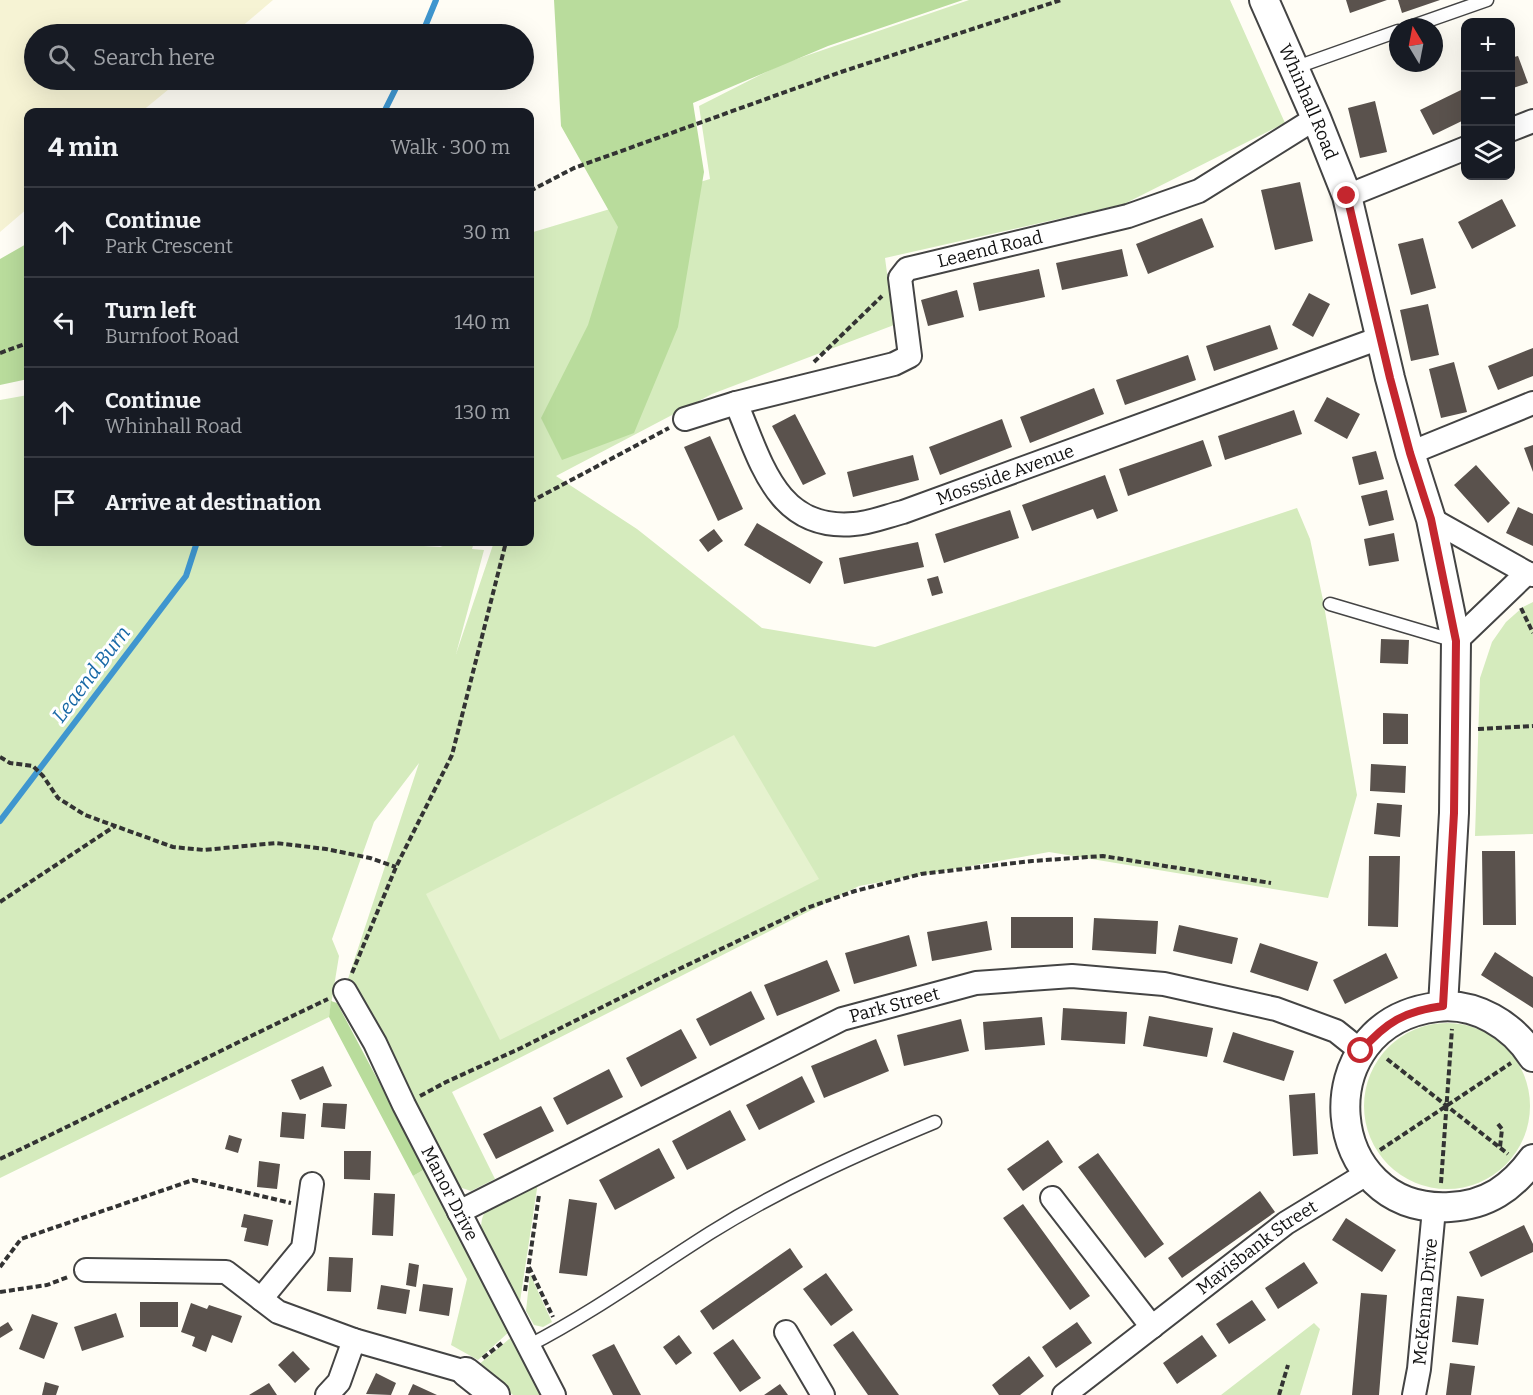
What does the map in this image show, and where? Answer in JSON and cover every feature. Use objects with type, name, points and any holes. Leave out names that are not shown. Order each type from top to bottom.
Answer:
[{"type":"street","name":"Whinhall Road","points":[[1263,0],[1316,118],[1347,196],[1380,338],[1410,453],[1431,519],[1446,586],[1456,641],[1456,729],[1448,1007]]},
{"type":"street","name":"Leaend Road","points":[[900,278],[907,269],[1128,216],[1199,191],[1316,118]]},
{"type":"street","points":[[1515,128],[1533,121]]},
{"type":"street","points":[[1347,196],[1461,150]]},
{"type":"street","points":[[685,419],[736,403],[894,364],[910,356],[900,278]]},
{"type":"street","name":"Mossside Avenue","points":[[736,403],[771,486],[804,516],[827,524],[855,524],[903,512],[1380,338]]},
{"type":"street","points":[[1410,453],[1533,403]]},
{"type":"street","points":[[1431,519],[1524,578],[1456,641]]},
{"type":"street","name":"Park Street","points":[[459,1212],[842,1019],[976,983],[1071,976],[1164,984],[1276,1009],[1336,1031],[1364,1047]]},
{"type":"street","name":"Manor Drive","points":[[345,991],[375,1043],[404,1105],[554,1395]]},
{"type":"street","points":[[1529,1171],[1502,1192],[1469,1206],[1436,1208],[1401,1198],[1386,1190],[1364,1168],[1348,1136],[1343,1107],[1348,1078],[1364,1047],[1374,1035],[1407,1013],[1448,1007],[1475,1010],[1503,1024],[1531,1054]]},
{"type":"street","name":"Mavisbank Street","points":[[1064,1395],[1089,1388],[1152,1327],[1286,1223],[1364,1168]]},
{"type":"street","points":[[261,1299],[303,1248],[312,1184]]},
{"type":"street","points":[[1052,1198],[1152,1327]]},
{"type":"street","name":"McKenna Drive","points":[[1414,1395],[1419,1369],[1436,1208]]},
{"type":"street","points":[[86,1270],[226,1272],[279,1312],[354,1340],[466,1372],[495,1395]]},
{"type":"street","points":[[786,1332],[823,1395]]},
{"type":"street","points":[[327,1395],[339,1382],[354,1340]]},
{"type":"lane","points":[[1436,18],[1487,0]]},
{"type":"lane","points":[[1293,68],[1389,34]]},
{"type":"lane","points":[[1330,604],[1456,641]]},
{"type":"lane","points":[[528,1346],[559,1330],[712,1232],[801,1182],[869,1149],[935,1122]]},
{"type":"path","points":[[534,189],[573,168],[841,72],[1061,0]]},
{"type":"path","points":[[787,390],[798,376],[900,278]]},
{"type":"path","points":[[0,353],[24,345]]},
{"type":"path","points":[[534,500],[685,419]]},
{"type":"path","points":[[0,1159],[345,991],[396,867],[452,755],[505,546]]},
{"type":"path","points":[[1524,578],[1533,633]]},
{"type":"path","points":[[1456,729],[1533,726]]},
{"type":"path","points":[[0,757],[10,763]]},
{"type":"path","points":[[0,762],[33,766],[58,798],[85,815],[173,847],[204,850],[276,843],[326,849],[370,858],[396,867]]},
{"type":"path","points":[[0,902],[115,825]]},
{"type":"path","points":[[404,1105],[446,1082],[807,909],[855,891],[921,874],[1022,862],[1103,856],[1271,883]]},
{"type":"path","points":[[1436,1208],[1447,1106],[1448,1007]]},
{"type":"path","points":[[1364,1047],[1447,1106],[1529,1171]]},
{"type":"path","points":[[1364,1168],[1447,1106],[1531,1054]]},
{"type":"path","points":[[1498,1124],[1502,1129],[1500,1147]]},
{"type":"path","points":[[0,1267],[21,1239],[193,1180],[309,1207]]},
{"type":"path","points":[[529,1267],[559,1330]]},
{"type":"path","points":[[0,1292],[47,1285],[86,1270]]},
{"type":"path","points":[[1279,1395],[1288,1365]]},
{"type":"shaded area","points":[[0,0],[273,0],[245,24],[24,24],[24,90],[168,90],[146,108],[24,108],[24,211],[0,232]]},
{"type":"green space","points":[[554,0],[963,0],[828,46],[693,103],[704,172],[678,327],[634,433],[562,460],[541,418],[588,325],[618,227],[561,126]]},
{"type":"green space","points":[[969,0],[1230,0],[1285,123],[1124,204],[885,258],[894,325],[712,394],[556,476],[637,529],[762,628],[875,647],[1297,508],[1310,539],[1323,600],[1357,795],[1328,898],[1049,852],[859,886],[452,1092],[495,1179],[471,1191],[456,1186],[345,988],[419,763],[374,822],[332,939],[339,956],[329,1017],[0,1178],[0,400],[24,396],[24,546],[473,546],[472,549],[484,550],[456,654],[493,546],[534,546],[534,232],[710,179],[699,106],[782,64]]},
{"type":"green space","points":[[24,245],[24,380],[0,385],[0,259]]},
{"type":"green space","points":[[1533,602],[1533,834],[1475,836],[1480,678],[1492,642],[1506,622],[1523,607]]},
{"type":"green space","points":[[734,735],[819,879],[500,1040],[426,894]]},
{"type":"green space","points":[[331,1001],[337,1003],[425,1169],[413,1176],[329,1017]]},
{"type":"green space","points":[[1447,1023],[1479,1029],[1506,1047],[1524,1074],[1530,1106],[1524,1138],[1506,1165],[1479,1183],[1447,1189],[1415,1183],[1388,1165],[1370,1138],[1364,1106],[1370,1074],[1388,1047],[1415,1029]]},
{"type":"green space","points":[[425,1169],[511,1330],[478,1360],[451,1345],[467,1279],[413,1176]]},
{"type":"green space","points":[[538,1182],[519,1308],[481,1233],[482,1221],[488,1209]]},
{"type":"green space","points":[[530,1274],[552,1322],[543,1327],[534,1325],[526,1311]]},
{"type":"green space","points":[[1314,1323],[1320,1329],[1300,1395],[1221,1395]]},
{"type":"green space","points":[[514,1335],[545,1395],[513,1395],[477,1366]]},
{"type":"building","points":[[1346,0],[1387,0],[1350,13]]},
{"type":"building","points":[[1398,0],[1440,0],[1402,13]]},
{"type":"building","points":[[1518,56],[1528,83],[1515,87],[1515,72],[1515,57]]},
{"type":"building","points":[[1461,90],[1461,121],[1433,135],[1420,110]]},
{"type":"building","points":[[1375,101],[1387,152],[1360,158],[1348,108]]},
{"type":"building","points":[[1300,182],[1313,241],[1275,250],[1261,190]]},
{"type":"building","points":[[1502,199],[1516,226],[1472,249],[1458,222]]},
{"type":"building","points":[[1202,218],[1214,247],[1148,274],[1136,244]]},
{"type":"building","points":[[1423,238],[1436,288],[1411,295],[1398,244]]},
{"type":"building","points":[[1122,249],[1128,276],[1062,290],[1056,263]]},
{"type":"building","points":[[1039,269],[1045,297],[979,311],[973,283]]},
{"type":"building","points":[[957,290],[964,317],[928,326],[921,300]]},
{"type":"building","points":[[1309,293],[1330,304],[1313,337],[1292,325]]},
{"type":"building","points":[[1428,304],[1439,355],[1411,361],[1400,310]]},
{"type":"building","points":[[1270,325],[1278,349],[1214,371],[1206,346]]},
{"type":"building","points":[[1533,348],[1533,376],[1498,390],[1488,366]]},
{"type":"building","points":[[1188,355],[1196,380],[1125,405],[1116,380]]},
{"type":"building","points":[[1454,362],[1467,412],[1441,418],[1429,369]]},
{"type":"building","points":[[1094,388],[1104,414],[1030,443],[1020,417]]},
{"type":"building","points":[[1327,397],[1360,414],[1347,439],[1314,421]]},
{"type":"building","points":[[1294,410],[1302,434],[1225,460],[1218,436]]},
{"type":"building","points":[[795,414],[826,474],[803,485],[772,426]]},
{"type":"building","points":[[1002,419],[1012,447],[940,475],[929,447]]},
{"type":"building","points":[[710,436],[743,509],[718,521],[684,447]]},
{"type":"building","points":[[1203,440],[1212,466],[1128,496],[1119,469]]},
{"type":"building","points":[[1533,445],[1533,472],[1524,448]]},
{"type":"building","points":[[1376,451],[1384,479],[1359,485],[1352,457]]},
{"type":"building","points":[[913,455],[919,480],[853,497],[847,472]]},
{"type":"building","points":[[1476,465],[1510,503],[1488,523],[1454,485]]},
{"type":"building","points":[[1105,475],[1118,511],[1097,519],[1093,509],[1032,531],[1022,505]]},
{"type":"building","points":[[1387,490],[1394,520],[1369,526],[1361,496]]},
{"type":"building","points":[[1518,507],[1533,514],[1533,546],[1506,533]]},
{"type":"building","points":[[1010,510],[1019,538],[944,563],[935,534]]},
{"type":"building","points":[[757,523],[823,562],[810,584],[744,545]]},
{"type":"building","points":[[714,529],[723,541],[708,552],[699,540]]},
{"type":"building","points":[[1394,533],[1399,561],[1369,566],[1364,539]]},
{"type":"building","points":[[918,542],[924,567],[844,584],[839,558]]},
{"type":"building","points":[[938,576],[943,593],[932,596],[927,579]]},
{"type":"building","points":[[1381,639],[1409,640],[1408,664],[1380,663]]},
{"type":"building","points":[[1383,713],[1408,714],[1408,744],[1383,744]]},
{"type":"building","points":[[1371,764],[1406,766],[1405,793],[1370,791]]},
{"type":"building","points":[[1377,803],[1402,805],[1400,837],[1374,834]]},
{"type":"building","points":[[1482,851],[1515,851],[1516,925],[1483,925]]},
{"type":"building","points":[[1369,856],[1400,856],[1398,927],[1368,926]]},
{"type":"building","points":[[1011,917],[1073,917],[1073,948],[1011,948]]},
{"type":"building","points":[[1094,918],[1158,921],[1156,954],[1092,950]]},
{"type":"building","points":[[987,921],[992,950],[932,961],[927,932]]},
{"type":"building","points":[[1179,925],[1238,938],[1232,964],[1173,951]]},
{"type":"building","points":[[909,935],[917,966],[854,984],[845,953]]},
{"type":"building","points":[[1260,943],[1318,962],[1308,991],[1250,972]]},
{"type":"building","points":[[1495,952],[1533,977],[1533,1008],[1481,975]]},
{"type":"building","points":[[1386,953],[1398,978],[1345,1004],[1333,980]]},
{"type":"building","points":[[827,960],[840,991],[777,1016],[764,985]]},
{"type":"building","points":[[751,991],[765,1019],[710,1046],[696,1019]]},
{"type":"building","points":[[1063,1008],[1127,1012],[1125,1044],[1061,1040]]},
{"type":"building","points":[[1149,1016],[1213,1028],[1207,1057],[1143,1046]]},
{"type":"building","points":[[1042,1017],[1045,1045],[985,1050],[983,1022]]},
{"type":"building","points":[[961,1019],[969,1051],[904,1066],[897,1035]]},
{"type":"building","points":[[681,1029],[697,1058],[641,1087],[626,1058]]},
{"type":"building","points":[[1233,1032],[1294,1051],[1284,1081],[1223,1062]]},
{"type":"building","points":[[876,1039],[889,1071],[824,1098],[811,1066]]},
{"type":"building","points":[[323,1066],[332,1086],[300,1100],[291,1080]]},
{"type":"building","points":[[609,1069],[623,1097],[567,1125],[553,1098]]},
{"type":"building","points":[[802,1076],[815,1102],[759,1130],[746,1105]]},
{"type":"building","points":[[1315,1093],[1318,1154],[1293,1156],[1289,1095]]},
{"type":"building","points":[[323,1103],[347,1104],[345,1129],[321,1127]]},
{"type":"building","points":[[541,1106],[554,1131],[496,1159],[483,1134]]},
{"type":"building","points":[[730,1110],[746,1140],[687,1170],[672,1141]]},
{"type":"building","points":[[282,1112],[306,1114],[304,1139],[280,1137]]},
{"type":"building","points":[[229,1135],[242,1139],[238,1153],[225,1149]]},
{"type":"building","points":[[1048,1140],[1063,1162],[1023,1191],[1007,1169]]},
{"type":"building","points":[[659,1148],[675,1178],[615,1210],[599,1180]]},
{"type":"building","points":[[344,1151],[371,1151],[370,1180],[344,1179]]},
{"type":"building","points":[[1098,1153],[1164,1244],[1145,1258],[1078,1167]]},
{"type":"building","points":[[259,1161],[280,1164],[277,1189],[257,1187]]},
{"type":"building","points":[[1260,1191],[1275,1212],[1182,1278],[1168,1258]]},
{"type":"building","points":[[374,1193],[395,1194],[393,1236],[372,1235]]},
{"type":"building","points":[[569,1199],[597,1203],[587,1276],[559,1273]]},
{"type":"building","points":[[1023,1204],[1090,1296],[1070,1310],[1003,1218]]},
{"type":"building","points":[[244,1214],[273,1220],[268,1246],[244,1241],[247,1228],[241,1227]]},
{"type":"building","points":[[1346,1218],[1396,1250],[1382,1272],[1332,1240]]},
{"type":"building","points":[[1524,1225],[1533,1244],[1533,1252],[1481,1277],[1469,1252]]},
{"type":"building","points":[[790,1248],[803,1267],[713,1330],[700,1311]]},
{"type":"building","points":[[329,1257],[353,1258],[351,1292],[327,1291]]},
{"type":"building","points":[[1304,1262],[1318,1283],[1278,1309],[1265,1288]]},
{"type":"building","points":[[409,1263],[419,1265],[416,1287],[406,1285]]},
{"type":"building","points":[[826,1273],[853,1310],[831,1326],[803,1289]]},
{"type":"building","points":[[423,1284],[453,1288],[449,1316],[419,1311]]},
{"type":"building","points":[[381,1285],[410,1290],[406,1314],[377,1309]]},
{"type":"building","points":[[1361,1293],[1387,1295],[1379,1395],[1352,1395]]},
{"type":"building","points":[[1457,1296],[1484,1299],[1478,1345],[1452,1342]]},
{"type":"building","points":[[1252,1300],[1266,1320],[1229,1344],[1216,1324]]},
{"type":"building","points":[[140,1302],[178,1302],[178,1327],[140,1327]]},
{"type":"building","points":[[191,1303],[207,1309],[209,1305],[242,1316],[232,1343],[212,1335],[206,1352],[192,1346],[195,1337],[181,1332]]},
{"type":"building","points":[[116,1313],[124,1337],[82,1351],[74,1327]]},
{"type":"building","points":[[32,1314],[58,1323],[44,1359],[19,1349]]},
{"type":"building","points":[[8,1322],[13,1330],[0,1338],[0,1327]]},
{"type":"building","points":[[1077,1322],[1092,1343],[1056,1368],[1042,1347]]},
{"type":"building","points":[[853,1331],[899,1395],[868,1395],[833,1345]]},
{"type":"building","points":[[679,1335],[692,1353],[676,1365],[663,1347]]},
{"type":"building","points":[[1202,1335],[1217,1356],[1177,1384],[1163,1363]]},
{"type":"building","points":[[733,1339],[761,1378],[740,1392],[713,1353]]},
{"type":"building","points":[[614,1344],[641,1395],[613,1395],[592,1355]]},
{"type":"building","points":[[293,1351],[310,1369],[295,1383],[278,1365]]},
{"type":"building","points":[[1029,1356],[1044,1376],[1020,1395],[999,1395],[992,1385]]},
{"type":"building","points":[[1450,1363],[1475,1366],[1471,1395],[1446,1395]]},
{"type":"building","points":[[376,1373],[396,1383],[391,1395],[366,1394]]},
{"type":"building","points":[[45,1382],[59,1386],[56,1395],[42,1395]]},
{"type":"building","points":[[269,1383],[277,1395],[249,1395]]},
{"type":"building","points":[[413,1384],[437,1395],[408,1395]]},
{"type":"building","points":[[780,1384],[788,1395],[764,1395]]},
{"type":"waterway","name":"Leaend Burn","points":[[426,24],[436,0]]},
{"type":"waterway","name":"Leaend Burn","points":[[386,108],[395,90]]},
{"type":"waterway","name":"Leaend Burn","points":[[0,821],[186,576],[196,546]]},
{"type":"route","points":[[1347,196],[1390,378],[1431,519],[1456,641],[1454,813],[1443,1006],[1407,1013],[1374,1035],[1361,1051]]}]
